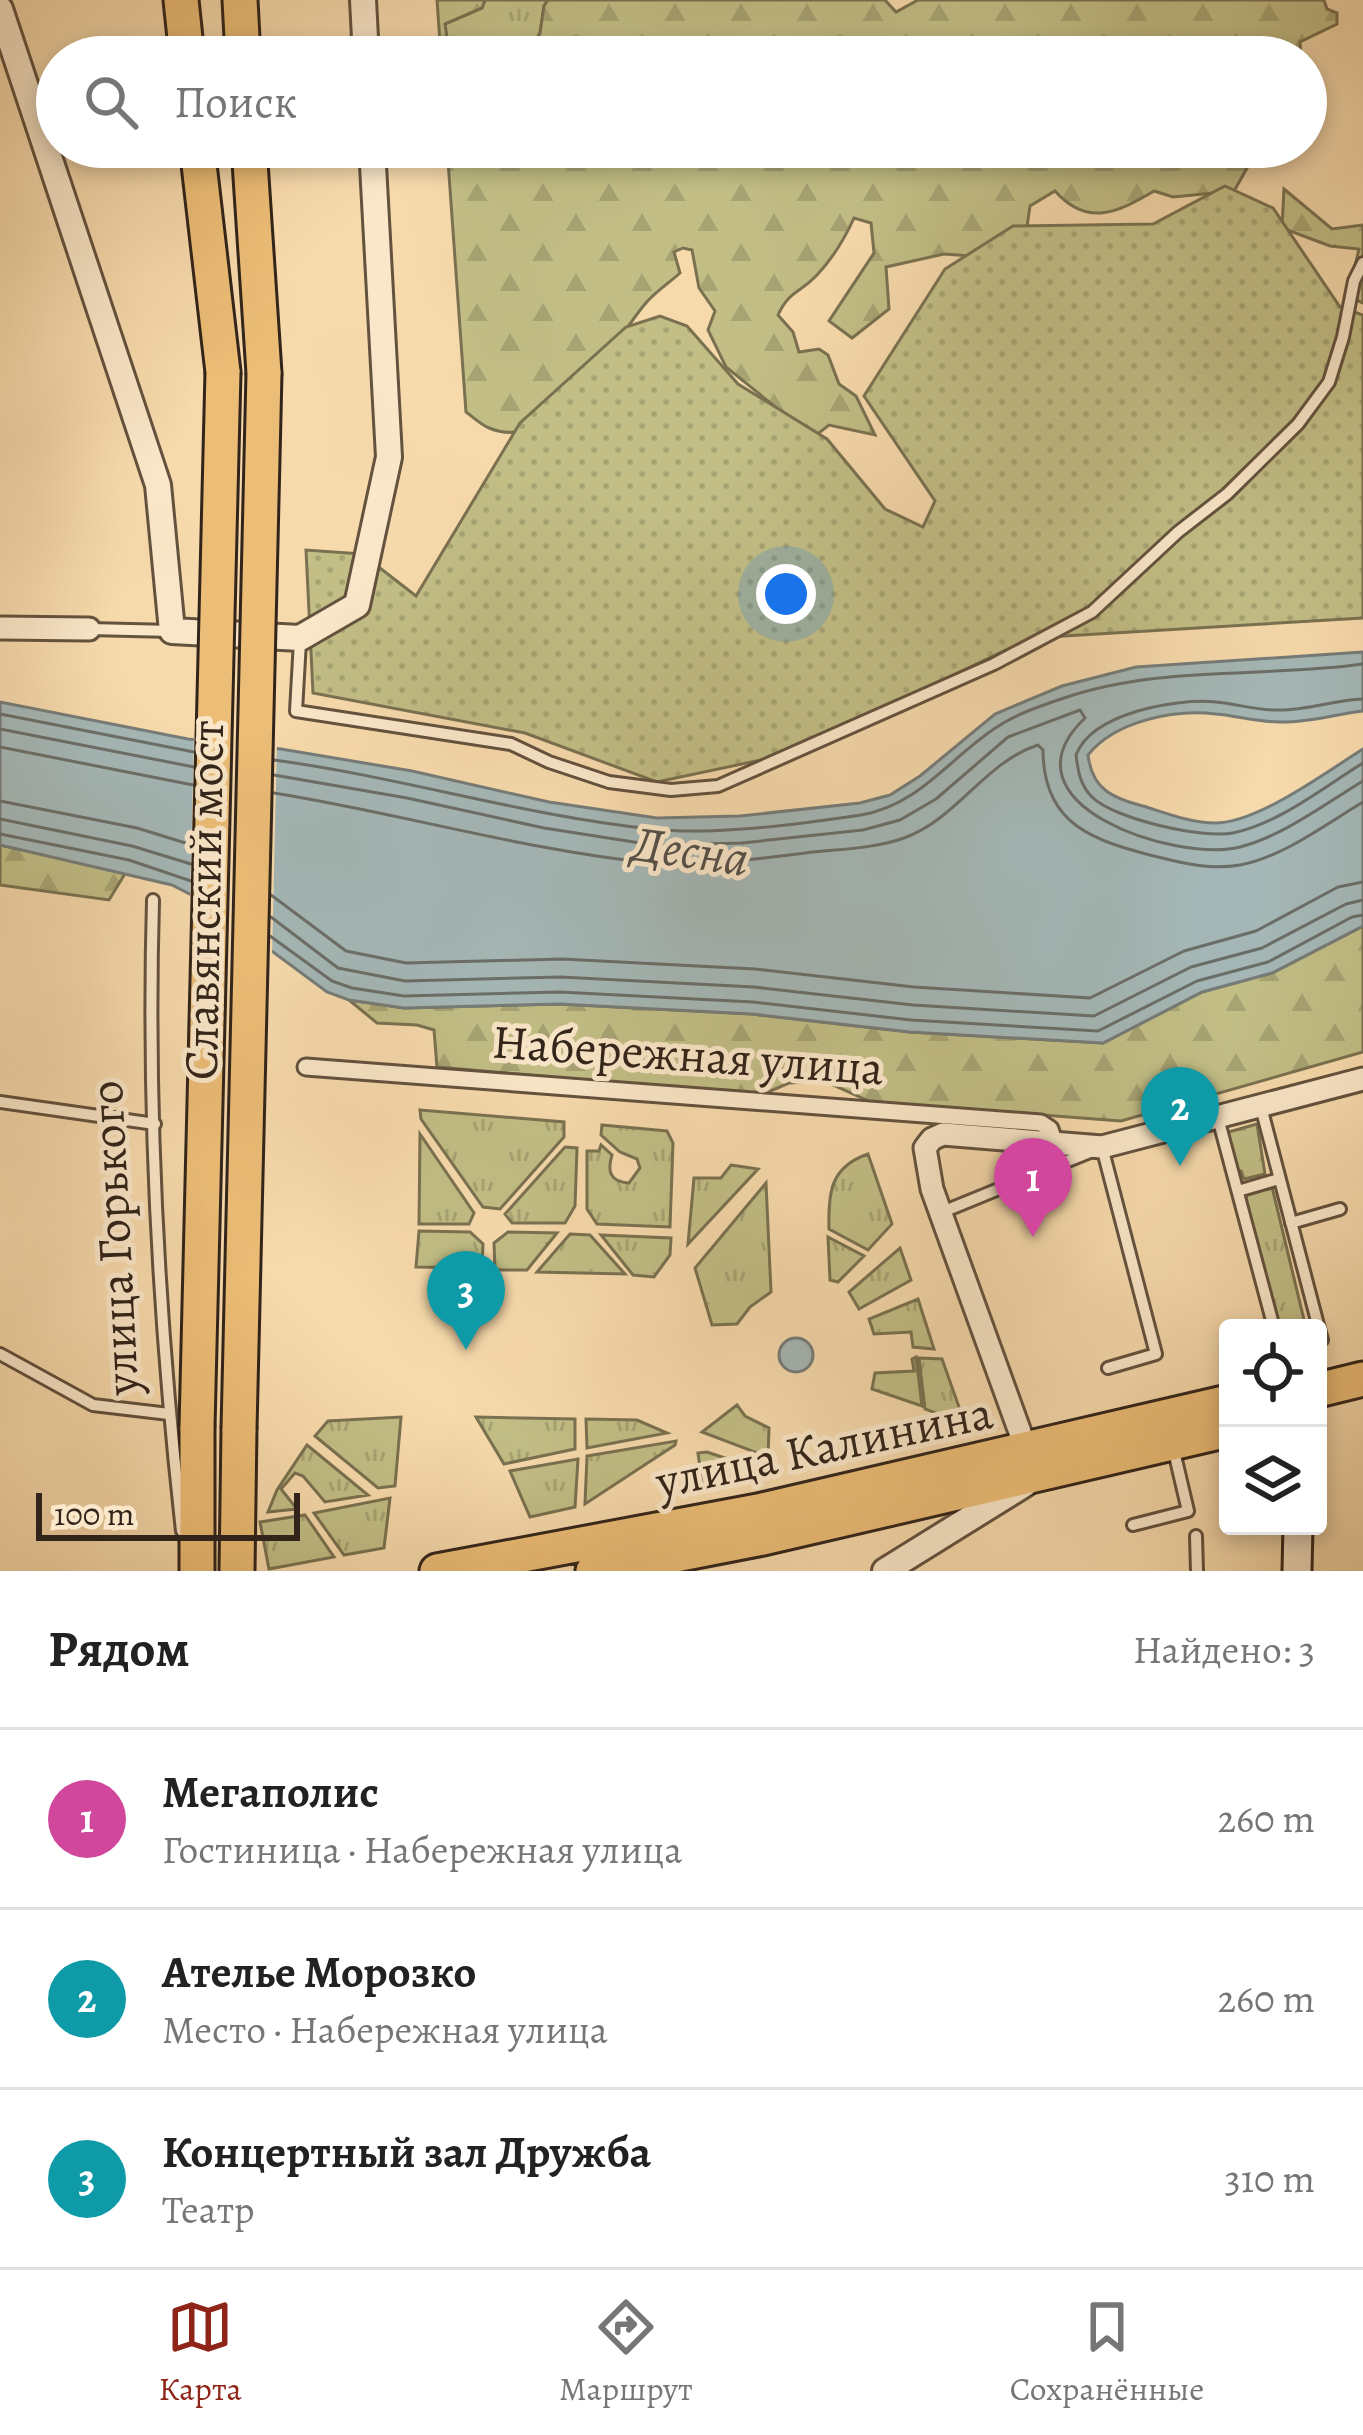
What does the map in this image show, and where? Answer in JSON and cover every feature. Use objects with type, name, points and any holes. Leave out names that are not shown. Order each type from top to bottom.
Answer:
[{"type":"main road","points":[[181,0],[185,36]]},
{"type":"main road","points":[[239,0],[242,36]]},
{"type":"main road","name":"Славянский мост","points":[[183,1421],[223,372],[199,168]]},
{"type":"main road","name":"Славянский мост","points":[[237,1571],[264,373],[250,168]]},
{"type":"main road","points":[[1327,1388],[1363,1379]]},
{"type":"main road","name":"улица Калинина","points":[[592,1571],[763,1538],[1031,1464],[1219,1405]]},
{"type":"main road","name":"улица Горького","points":[[183,1421],[197,1571]]},
{"type":"main road","name":"улица Калинина","points":[[437,1571],[1219,1432]]},
{"type":"main road","points":[[1297,1571],[1298,1535]]},
{"type":"street","points":[[363,0],[366,36]]},
{"type":"street","points":[[0,9],[36,117]]},
{"type":"street","points":[[53,168],[158,485],[172,631],[300,638],[357,604],[389,458],[373,168]]},
{"type":"street","points":[[0,628],[89,629]]},
{"type":"street","name":"Набережная улица","points":[[306,1067],[1041,1123],[1050,1129],[1054,1141]]},
{"type":"street","name":"Набережная улица","points":[[940,1214],[925,1163],[932,1138],[943,1134],[1102,1147],[1363,1080]]},
{"type":"street","points":[[885,1571],[1031,1464],[940,1214]]},
{"type":"lane","points":[[300,638],[296,711],[511,744],[549,763],[609,782],[671,790],[718,786],[994,664],[1092,612],[1178,532],[1227,494],[1298,424],[1329,382],[1354,281],[1363,263]]},
{"type":"lane","points":[[89,629],[172,631]]},
{"type":"lane","name":"улица Горького","points":[[153,900],[150,1011],[155,1124],[183,1421],[188,1571]]},
{"type":"lane","points":[[0,1102],[155,1124]]},
{"type":"lane","points":[[1261,1107],[1316,1319]]},
{"type":"lane","points":[[1218,1118],[1272,1319]]},
{"type":"lane","points":[[940,1214],[1102,1147],[1156,1354],[1108,1368]]},
{"type":"lane","points":[[1238,1191],[1279,1179]]},
{"type":"lane","points":[[1291,1223],[1340,1209]]},
{"type":"lane","points":[[0,1354],[93,1405],[183,1421]]},
{"type":"lane","points":[[1133,1525],[1188,1511],[1173,1444]]},
{"type":"lane","points":[[1196,1535],[1197,1571]]},
{"type":"green space","points":[[437,0],[485,0],[482,8],[445,24],[447,36],[440,36]]},
{"type":"green space","points":[[485,0],[548,0],[538,36],[446,36],[444,24],[482,8]]},
{"type":"green space","points":[[548,0],[885,0],[896,12],[918,0],[1324,0],[1327,9],[1337,13],[1337,24],[1312,36],[538,36]]},
{"type":"green space","points":[[449,168],[1247,168],[1234,191],[1173,197],[1154,191],[1103,213],[1079,209],[1055,191],[1030,206],[1027,227],[985,257],[944,254],[886,267],[889,309],[852,338],[829,321],[874,253],[871,223],[854,218],[828,262],[778,315],[793,332],[799,352],[819,349],[828,355],[839,384],[856,396],[875,435],[829,425],[806,443],[778,409],[726,367],[708,330],[715,311],[699,288],[692,250],[683,248],[674,252],[680,273],[645,304],[580,392],[559,412],[537,426],[514,432],[489,428],[466,412]]},
{"type":"green space","points":[[1225,186],[1273,208],[1340,307],[1363,315],[1363,618],[1031,638],[789,754],[657,782],[525,733],[313,693],[306,550],[362,554],[416,596],[520,423],[626,327],[660,316],[687,326],[738,384],[827,439],[885,509],[923,527],[935,501],[864,396],[945,269],[1013,226],[1153,224]]},
{"type":"green space","points":[[1284,189],[1332,229],[1363,225],[1363,303],[1348,296],[1359,249],[1330,246],[1282,228]]},
{"type":"green space","points":[[0,845],[126,872],[109,900],[0,885]]},
{"type":"green space","points":[[1363,926],[1363,1052],[1121,1121],[871,1102],[824,1081],[789,1083],[761,1095],[437,1067],[434,1030],[377,1023],[349,1000],[404,1008],[559,1004],[752,1014],[910,1032],[1103,1043],[1202,992],[1272,973]]},
{"type":"green space","points":[[420,1110],[564,1122],[564,1137],[500,1209],[483,1207],[421,1119]]},
{"type":"green space","points":[[1257,1124],[1265,1174],[1244,1179],[1241,1171],[1236,1172],[1225,1133]]},
{"type":"green space","points":[[602,1125],[667,1131],[673,1143],[670,1227],[597,1224],[587,1209],[587,1151],[599,1151],[601,1145],[612,1155],[612,1175],[623,1182],[629,1183],[640,1168],[637,1159],[620,1152],[601,1135]]},
{"type":"green space","points":[[420,1134],[474,1213],[469,1224],[419,1224]]},
{"type":"green space","points":[[565,1147],[577,1148],[575,1206],[565,1223],[512,1223],[505,1214]]},
{"type":"green space","points":[[868,1154],[892,1224],[868,1250],[829,1229],[829,1216],[839,1174]]},
{"type":"green space","points":[[731,1165],[758,1169],[688,1244],[694,1178],[721,1178]]},
{"type":"green space","points":[[766,1183],[771,1292],[737,1324],[712,1325],[695,1268]]},
{"type":"green space","points":[[1272,1187],[1304,1319],[1277,1319],[1247,1194]]},
{"type":"green space","points":[[419,1231],[470,1232],[483,1244],[482,1268],[416,1267]]},
{"type":"green space","points":[[508,1232],[557,1233],[527,1270],[495,1270],[494,1243]]},
{"type":"green space","points":[[570,1234],[590,1235],[625,1274],[537,1272]]},
{"type":"green space","points":[[601,1235],[671,1238],[670,1255],[654,1277],[633,1275]]},
{"type":"green space","points":[[828,1237],[864,1256],[838,1282],[830,1280]]},
{"type":"green space","points":[[900,1248],[911,1280],[859,1309],[849,1292]]},
{"type":"green space","points":[[918,1299],[934,1349],[913,1347],[911,1332],[874,1334],[869,1319]]},
{"type":"green space","points":[[916,1357],[922,1406],[872,1389],[875,1373],[914,1371],[912,1359]]},
{"type":"green space","points":[[919,1358],[942,1359],[965,1424],[925,1409]]},
{"type":"green space","points":[[737,1405],[745,1416],[769,1428],[768,1457],[702,1432]]},
{"type":"green space","points":[[401,1417],[395,1486],[378,1488],[315,1436],[328,1421]]},
{"type":"green space","points":[[476,1417],[575,1419],[575,1449],[504,1464]]},
{"type":"green space","points":[[586,1419],[637,1420],[667,1433],[587,1448]]},
{"type":"green space","points":[[676,1441],[675,1445],[585,1504],[587,1456]]},
{"type":"green space","points":[[307,1445],[368,1495],[325,1502],[295,1473],[281,1489],[297,1509],[268,1512],[277,1490]]},
{"type":"green space","points":[[698,1453],[746,1465],[746,1475],[702,1483]]},
{"type":"green space","points":[[578,1459],[575,1507],[530,1517],[510,1471]]},
{"type":"green space","points":[[390,1498],[384,1548],[344,1555],[314,1513]]},
{"type":"green space","points":[[305,1515],[334,1557],[269,1569],[260,1522]]},
{"type":"water","name":"Десна","points":[[1363,652],[1363,711],[1290,722],[1200,713],[1164,716],[1113,734],[1088,755],[1099,784],[1113,795],[1179,817],[1215,823],[1271,806],[1363,749],[1363,926],[1272,973],[1202,992],[1103,1043],[910,1032],[752,1014],[559,1004],[404,1008],[349,1000],[327,992],[207,903],[172,885],[0,845],[0,702],[188,739],[412,771],[549,802],[657,818],[740,816],[860,803],[890,795],[995,714],[1062,686],[1136,667]]},
{"type":"water","points":[[796,1338],[808,1343],[813,1355],[808,1367],[796,1372],[784,1367],[779,1355],[784,1343]]},
{"type":"pier","points":[[194,734],[277,742],[272,959],[190,901]]},
{"type":"place","name":"Ателье Морозко","points":[[1180,1166]]},
{"type":"place","name":"Мегаполис","points":[[1033,1237]]},
{"type":"place","name":"Концертный зал Дружба","points":[[466,1350]]}]
